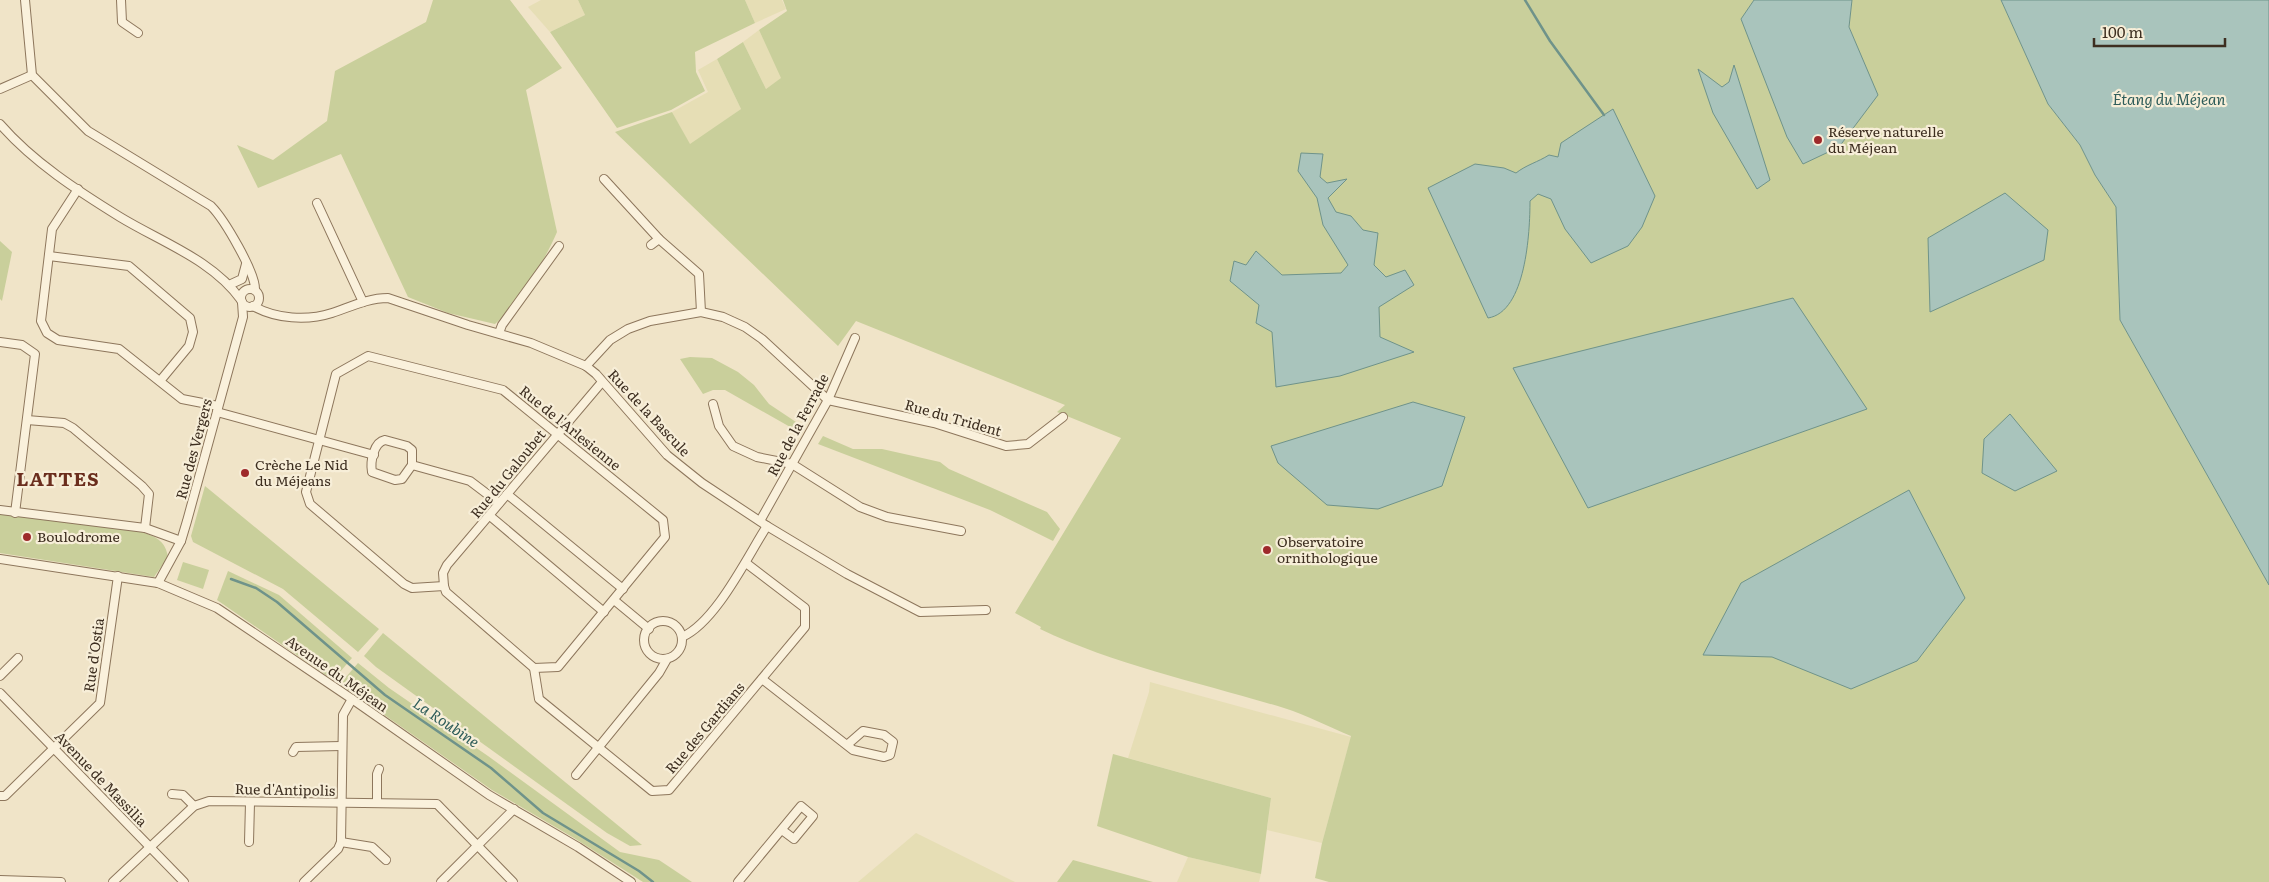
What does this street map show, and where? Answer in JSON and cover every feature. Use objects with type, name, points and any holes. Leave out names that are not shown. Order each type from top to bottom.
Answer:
[{"type":"street","points":[[25,0],[32,75],[88,131],[211,206],[222,219],[256,281],[255,290],[259,300],[271,314]]},
{"type":"street","points":[[121,0],[122,22],[138,33]]},
{"type":"street","points":[[0,89],[32,75]]},
{"type":"street","points":[[0,124],[39,160],[78,189],[121,217],[182,251],[231,287],[241,301],[252,307],[259,300]]},
{"type":"street","points":[[604,179],[658,239],[699,274],[701,312]]},
{"type":"street","points":[[78,189],[52,229],[41,321],[47,333],[58,340],[119,349],[182,399],[374,455]]},
{"type":"street","points":[[316,203],[363,302]]},
{"type":"street","points":[[651,245],[658,239]]},
{"type":"street","points":[[499,333],[502,325],[558,246]]},
{"type":"street","points":[[49,256],[129,266],[190,318],[193,332],[189,346],[160,382]]},
{"type":"street","points":[[231,287],[242,280],[246,264]]},
{"type":"street","points":[[241,301],[248,280],[246,264]]},
{"type":"street","points":[[231,287],[255,290]]},
{"type":"street","name":"Rue de la Bascule","points":[[252,307],[271,314],[313,317],[330,314],[377,298],[388,298],[554,351],[586,366],[667,455],[702,483],[767,526],[847,574],[920,612],[986,610]]},
{"type":"street","name":"Rue des Vergers","points":[[158,583],[181,541],[243,317],[241,301]]},
{"type":"street","name":"Rue des Vergers","points":[[243,317],[252,307]]},
{"type":"street","points":[[586,366],[610,340],[628,329],[650,321],[701,312],[723,317],[746,327],[762,339],[828,400]]},
{"type":"street","name":"Rue de la Ferrade","points":[[760,521],[828,400],[855,338]]},
{"type":"street","points":[[0,342],[22,345],[36,354],[15,512]]},
{"type":"street","name":"Rue de l'Arlesienne","points":[[444,586],[412,588],[404,584],[310,504],[306,492],[321,440],[336,374],[368,356],[503,390],[663,520],[665,537],[558,667],[534,668]]},
{"type":"street","name":"Rue du Galoubet","points":[[444,586],[443,573],[447,565],[602,382]]},
{"type":"street","name":"Rue du Trident","points":[[828,400],[934,423],[1006,446],[1028,444],[1063,417]]},
{"type":"street","points":[[713,404],[719,426],[733,446],[757,457],[792,464],[860,507],[887,517],[961,531]]},
{"type":"street","points":[[28,420],[64,424],[73,428],[142,486],[149,494],[145,528]]},
{"type":"street","points":[[385,440],[411,448],[412,465],[402,479],[395,480],[372,472],[374,455],[380,441],[385,440]]},
{"type":"street","points":[[412,465],[470,481],[499,503]]},
{"type":"street","points":[[508,494],[622,589]]},
{"type":"street","points":[[0,510],[145,528],[181,541]]},
{"type":"street","points":[[490,516],[604,612]]},
{"type":"street","points":[[682,637],[694,632],[746,563],[767,526]]},
{"type":"street","name":"Avenue du Méjean","points":[[0,559],[158,583],[217,608],[489,795],[631,882]]},
{"type":"street","name":"Rue des Gardians","points":[[534,668],[538,699],[652,792],[670,790],[805,627],[805,608],[746,563]]},
{"type":"street","name":"Rue d'Ostia","points":[[0,796],[5,796],[100,703],[118,576]]},
{"type":"street","points":[[444,586],[446,592],[534,668]]},
{"type":"street","points":[[614,600],[648,628]]},
{"type":"street","points":[[576,775],[659,673],[667,659],[678,652],[682,637],[680,631],[671,623],[659,622],[648,628],[645,640],[646,647],[654,656],[667,659]]},
{"type":"street","points":[[0,676],[18,658]]},
{"type":"street","points":[[762,679],[847,745],[867,755],[884,758],[890,755],[893,742],[884,735],[863,731],[847,745]]},
{"type":"street","name":"Avenue de Massilia","points":[[0,693],[184,882]]},
{"type":"street","points":[[304,882],[338,849],[341,842],[341,746],[343,715],[352,699]]},
{"type":"street","points":[[293,752],[296,747],[341,746]]},
{"type":"street","points":[[376,803],[377,774],[379,769]]},
{"type":"street","points":[[113,882],[194,806],[183,794],[172,794]]},
{"type":"street","name":"Rue d'Antipolis","points":[[194,806],[209,801],[437,804],[513,882]]},
{"type":"street","points":[[250,803],[250,842]]},
{"type":"street","points":[[441,882],[514,809]]},
{"type":"street","points":[[738,882],[782,830]]},
{"type":"street","points":[[341,842],[372,847],[386,860]]},
{"type":"street","points":[[0,880],[61,882]]},
{"type":"shaded area","points":[[541,0],[578,0],[585,15],[550,32],[528,7]]},
{"type":"shaded area","points":[[745,0],[782,0],[786,9],[755,23]]},
{"type":"shaded area","points":[[759,30],[782,78],[766,89],[743,42]]},
{"type":"shaded area","points":[[717,59],[741,109],[690,145],[672,112],[708,92],[698,70]]},
{"type":"shaded area","points":[[1150,682],[1351,737],[1322,843],[1267,830],[1271,798],[1128,758],[1149,692]]},
{"type":"shaded area","points":[[916,833],[1015,882],[858,882]]},
{"type":"shaded area","points":[[1188,857],[1261,874],[1259,882],[1177,882]]},
{"type":"green space","points":[[433,0],[510,0],[562,68],[526,90],[557,232],[530,281],[514,304],[495,324],[448,313],[408,297],[341,154],[258,188],[237,145],[273,160],[327,121],[335,71],[426,22]]},
{"type":"green space","points":[[578,0],[745,0],[755,23],[695,52],[696,72],[705,91],[671,110],[617,128],[550,32],[585,15]]},
{"type":"green space","points":[[783,0],[1754,0],[1741,20],[1861,58],[1849,26],[1852,0],[2001,0],[2048,104],[2080,145],[2095,175],[2116,207],[2120,320],[2269,585],[2269,882],[1329,882],[1315,878],[1322,843],[1351,736],[1284,708],[1130,664],[1040,629],[1041,627],[1015,613],[1121,438],[1057,412],[1065,405],[856,321],[838,346],[615,132],[672,112],[690,144],[741,109],[717,59],[743,42],[766,89],[781,78],[759,30],[787,11]]},
{"type":"green space","points":[[0,241],[12,252],[2,301],[0,299]]},
{"type":"green space","points":[[690,357],[712,358],[738,372],[754,385],[769,404],[802,426],[799,432],[725,390],[713,390],[703,394],[680,359]]},
{"type":"green space","points":[[823,436],[853,449],[882,449],[940,462],[949,469],[1047,512],[1060,529],[1053,541],[990,510],[818,444]]},
{"type":"green space","points":[[205,486],[379,629],[358,652],[283,589],[193,542],[191,536]]},
{"type":"green space","points":[[0,514],[139,531],[162,542],[168,557],[154,577],[0,553]]},
{"type":"green space","points":[[183,562],[209,570],[203,589],[177,580]]},
{"type":"green space","points":[[228,571],[279,595],[352,658],[333,680],[217,600]]},
{"type":"green space","points":[[383,633],[642,845],[630,846],[607,833],[376,667],[364,656]]},
{"type":"green space","points":[[358,663],[389,688],[488,756],[620,852],[659,860],[692,882],[643,882],[574,838],[492,790],[340,684]]},
{"type":"green space","points":[[1113,754],[1271,798],[1261,874],[1188,857],[1097,826]]},
{"type":"green space","points":[[1073,860],[1153,882],[1057,882]]},
{"type":"water","points":[[1754,0],[1852,0],[1849,27],[1878,95],[1839,147],[1803,164],[1787,137],[1741,19]]},
{"type":"water","name":"Étang du Méjean","points":[[2001,0],[2269,0],[2269,585],[2120,320],[2116,207],[2095,175],[2080,145],[2048,104]]},
{"type":"water","points":[[1734,65],[1770,180],[1757,189],[1713,113],[1698,69],[1722,87],[1729,82]]},
{"type":"water","points":[[1613,109],[1655,196],[1642,227],[1628,246],[1591,263],[1565,229],[1551,199],[1538,194],[1530,201],[1527,250],[1518,287],[1511,302],[1501,313],[1488,318],[1428,188],[1475,164],[1504,168],[1516,173],[1549,155],[1558,157],[1561,143]]},
{"type":"water","points":[[1301,153],[1323,154],[1320,177],[1327,183],[1347,179],[1328,198],[1336,212],[1351,216],[1363,230],[1378,233],[1374,265],[1386,277],[1405,270],[1414,285],[1379,307],[1380,337],[1414,352],[1340,376],[1276,387],[1272,332],[1256,323],[1259,305],[1230,281],[1234,261],[1246,265],[1256,251],[1282,275],[1341,273],[1348,265],[1323,225],[1317,198],[1298,171]]},
{"type":"water","points":[[2005,193],[2048,230],[2044,260],[1930,312],[1928,238]]},
{"type":"water","points":[[1793,298],[1867,409],[1588,508],[1513,368]]},
{"type":"water","points":[[1413,402],[1465,417],[1442,486],[1378,509],[1327,505],[1278,463],[1271,446]]},
{"type":"water","points":[[2010,414],[2057,471],[2015,491],[1982,473],[1984,439]]},
{"type":"water","points":[[1909,490],[1965,598],[1917,661],[1851,689],[1772,657],[1703,655],[1741,583]]},
{"type":"waterway","points":[[1525,0],[1550,41],[1604,115]]},
{"type":"waterway","name":"La Roubine","points":[[231,579],[256,588],[277,602],[385,695],[491,768],[543,813],[639,871],[653,882]]},
{"type":"place","name":"Réserve naturelle du Méjean","points":[[1818,140]]},
{"type":"place","name":"Crèche Le Nid du Méjeans","points":[[245,473]]},
{"type":"place","name":"Boulodrome","points":[[27,537]]},
{"type":"place","name":"Observatoire ornithologique","points":[[1267,550]]},
{"type":"district","name":"LATTES","points":[[58,479]]}]
